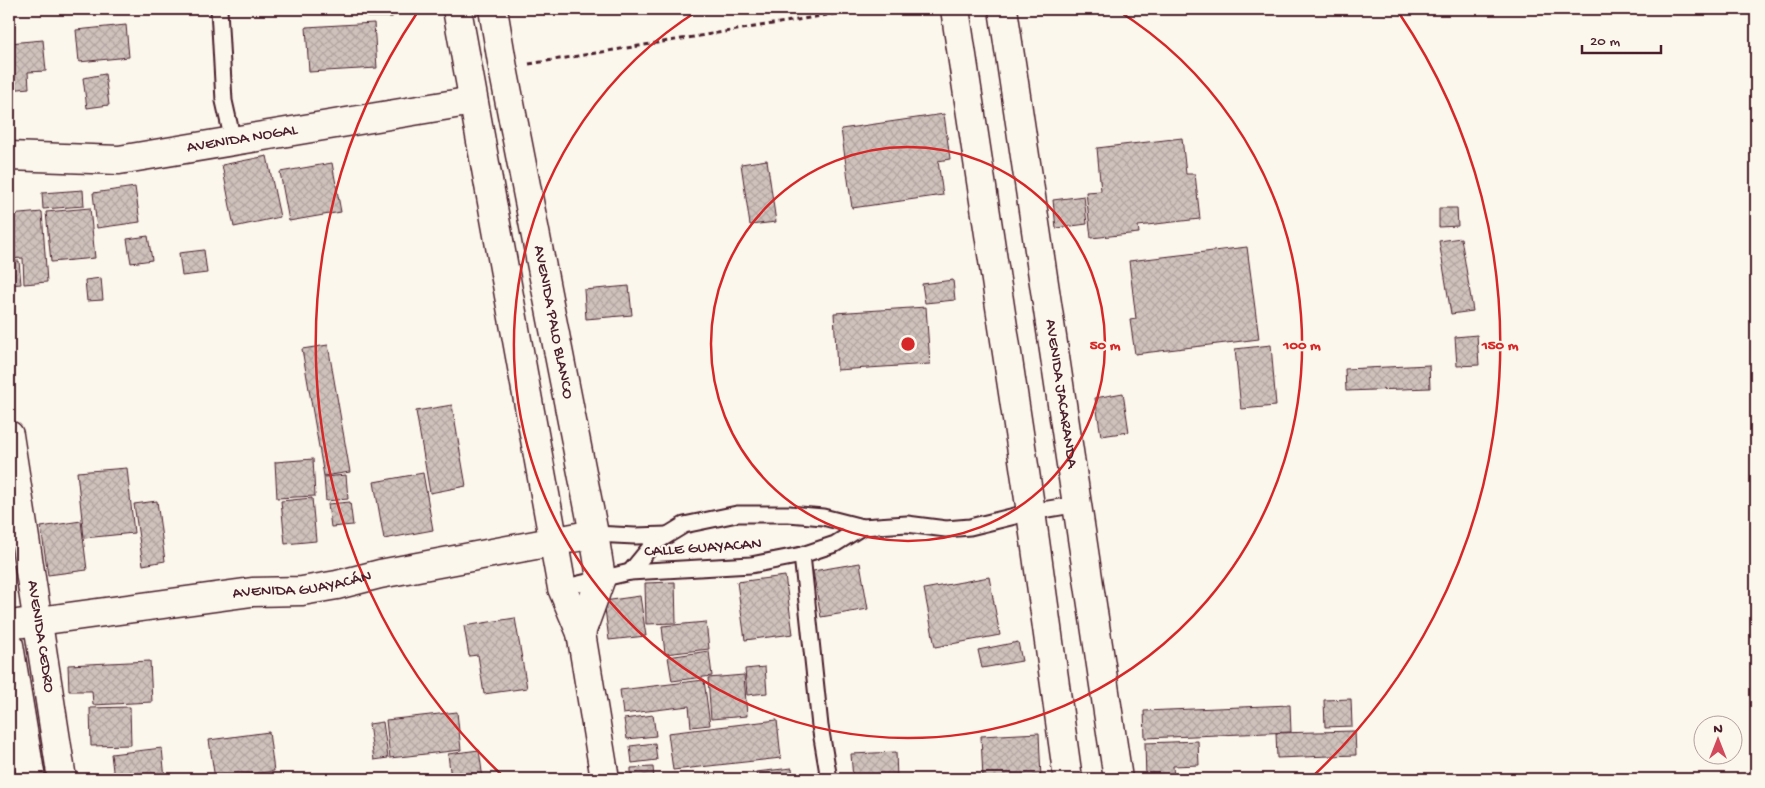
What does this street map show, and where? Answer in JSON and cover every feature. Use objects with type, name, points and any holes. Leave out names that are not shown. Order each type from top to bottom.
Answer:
[{"type":"street","name":"AVENIDA PALO BLANCO","points":[[457,9],[562,588],[581,633],[605,779]]},
{"type":"street","name":"AVENIDA PALO BLANCO","points":[[493,9],[502,68],[594,534],[601,578],[581,633]]},
{"type":"street","points":[[955,9],[1032,512],[1068,779]]},
{"type":"street","name":"AVENIDA JACARANDA","points":[[1003,9],[1118,779]]},
{"type":"street","name":"AVENIDA NOGAL","points":[[9,156],[119,160],[473,101]]},
{"type":"street","name":"AVENIDA CEDRO","points":[[9,435],[62,779]]},
{"type":"street","name":"AVENIDA GUAYACÁN","points":[[9,625],[252,592],[302,591],[337,586],[380,574],[594,534]]},
{"type":"street","points":[[10,657],[43,657]]},
{"type":"street","name":"AVENIDA CEDRO","points":[[10,657],[30,779]]},
{"type":"lane","points":[[219,9],[224,101],[233,141]]},
{"type":"lane","name":"CALLE GUAYACAN","points":[[630,572],[653,544],[684,525],[737,514],[789,514],[823,517],[862,527],[907,524],[946,529],[970,527],[1032,512],[1078,504]]},
{"type":"lane","name":"CALLE GUAYACAN","points":[[562,588],[630,572],[751,565],[802,555],[835,544],[862,527]]},
{"type":"lane","points":[[594,534],[669,535]]},
{"type":"lane","points":[[802,555],[820,726],[829,779]]},
{"type":"path","points":[[502,68],[864,9]]},
{"type":"building","points":[[368,9],[392,9],[392,17],[368,17]]},
{"type":"building","points":[[691,9],[725,9],[692,13]]},
{"type":"building","points":[[374,23],[377,68],[309,72],[306,27]]},
{"type":"building","points":[[126,25],[129,57],[79,62],[76,30]]},
{"type":"building","points":[[43,40],[46,71],[28,72],[29,88],[9,90],[9,43]]},
{"type":"building","points":[[105,74],[109,105],[87,108],[83,78]]},
{"type":"building","points":[[944,114],[950,159],[938,161],[943,195],[852,208],[841,129]]},
{"type":"building","points":[[1182,138],[1186,174],[1195,174],[1200,219],[1138,226],[1139,233],[1091,238],[1086,192],[1101,191],[1097,148]]},
{"type":"building","points":[[267,156],[280,217],[234,227],[222,165]]},
{"type":"building","points":[[767,160],[776,222],[750,225],[741,164]]},
{"type":"building","points":[[332,163],[341,212],[289,221],[280,172]]},
{"type":"building","points":[[135,187],[140,222],[97,228],[93,193]]},
{"type":"building","points":[[83,190],[84,206],[43,209],[42,193]]},
{"type":"building","points":[[1084,196],[1087,224],[1056,228],[1053,200]]},
{"type":"building","points":[[90,208],[95,258],[51,262],[46,212]]},
{"type":"building","points":[[1439,208],[1457,208],[1458,226],[1439,227]]},
{"type":"building","points":[[42,212],[47,282],[24,284],[23,258],[9,259],[9,215]]},
{"type":"building","points":[[148,236],[152,260],[131,263],[127,239]]},
{"type":"building","points":[[1461,238],[1473,311],[1451,314],[1439,241]]},
{"type":"building","points":[[1247,247],[1259,339],[1135,354],[1130,320],[1136,319],[1129,261]]},
{"type":"building","points":[[204,250],[207,273],[182,276],[179,253]]},
{"type":"building","points":[[9,261],[19,261],[21,284],[9,285]]},
{"type":"building","points":[[101,278],[103,300],[87,301],[85,280]]},
{"type":"building","points":[[953,280],[955,300],[925,303],[922,284]]},
{"type":"building","points":[[629,286],[632,315],[586,319],[584,290]]},
{"type":"building","points":[[926,307],[930,364],[837,370],[834,313]]},
{"type":"building","points":[[1477,335],[1479,365],[1457,366],[1455,337]]},
{"type":"building","points":[[328,345],[350,472],[324,476],[302,349]]},
{"type":"building","points":[[1271,345],[1276,406],[1241,409],[1235,349]]},
{"type":"building","points":[[1429,365],[1430,388],[1346,391],[1345,369]]},
{"type":"building","points":[[1123,393],[1129,432],[1101,436],[1095,398]]},
{"type":"building","points":[[452,405],[466,486],[430,493],[416,411]]},
{"type":"building","points":[[313,459],[315,496],[277,498],[275,462]]},
{"type":"building","points":[[127,468],[134,533],[84,538],[77,472]]},
{"type":"building","points":[[423,473],[433,530],[384,539],[374,482]]},
{"type":"building","points":[[346,475],[348,499],[326,501],[324,477]]},
{"type":"building","points":[[312,498],[316,541],[285,544],[281,501]]},
{"type":"building","points":[[157,501],[165,561],[143,565],[134,504]]},
{"type":"building","points":[[350,502],[353,525],[331,527],[328,504]]},
{"type":"building","points":[[81,521],[87,570],[48,575],[41,527]]},
{"type":"building","points":[[860,563],[868,609],[821,617],[813,571]]},
{"type":"building","points":[[785,576],[793,634],[745,640],[737,582]]},
{"type":"building","points":[[989,577],[1000,635],[935,647],[924,589]]},
{"type":"building","points":[[675,582],[676,623],[646,624],[645,583]]},
{"type":"building","points":[[640,596],[646,636],[609,640],[604,601]]},
{"type":"building","points":[[515,618],[527,688],[484,694],[478,655],[469,656],[464,626]]},
{"type":"building","points":[[706,622],[709,649],[665,654],[662,626]]},
{"type":"building","points":[[1018,642],[1022,661],[982,668],[978,650]]},
{"type":"building","points":[[709,651],[712,676],[672,681],[668,657]]},
{"type":"building","points":[[150,661],[152,702],[93,705],[92,691],[69,691],[68,665]]},
{"type":"building","points":[[765,667],[767,693],[747,695],[745,669]]},
{"type":"building","points":[[744,675],[747,716],[711,719],[708,678]]},
{"type":"building","points":[[704,680],[710,725],[691,727],[689,706],[623,714],[620,690]]},
{"type":"building","points":[[1351,699],[1352,726],[1325,727],[1324,700]]},
{"type":"building","points":[[1290,705],[1291,732],[1145,738],[1144,711]]},
{"type":"building","points":[[130,707],[131,745],[91,746],[90,708]]},
{"type":"building","points":[[457,712],[461,750],[390,758],[386,720]]},
{"type":"building","points":[[653,715],[656,736],[627,739],[624,719]]},
{"type":"building","points":[[777,720],[781,758],[673,770],[668,733]]},
{"type":"building","points":[[383,722],[388,758],[374,760],[369,724]]},
{"type":"building","points":[[1355,731],[1356,755],[1277,758],[1276,733]]},
{"type":"building","points":[[269,732],[274,771],[215,779],[209,740]]},
{"type":"building","points":[[1039,733],[1041,779],[983,779],[981,736]]},
{"type":"building","points":[[1198,741],[1199,765],[1173,766],[1174,779],[1146,779],[1145,743]]},
{"type":"building","points":[[655,743],[657,760],[632,763],[630,746]]},
{"type":"building","points":[[162,748],[165,779],[114,779],[111,754]]},
{"type":"building","points":[[479,750],[483,779],[451,779],[448,754]]},
{"type":"building","points":[[896,752],[897,779],[853,779],[851,754]]},
{"type":"building","points":[[653,767],[654,779],[631,779],[631,768]]},
{"type":"building","points":[[792,768],[793,779],[757,779],[756,772]]}]
